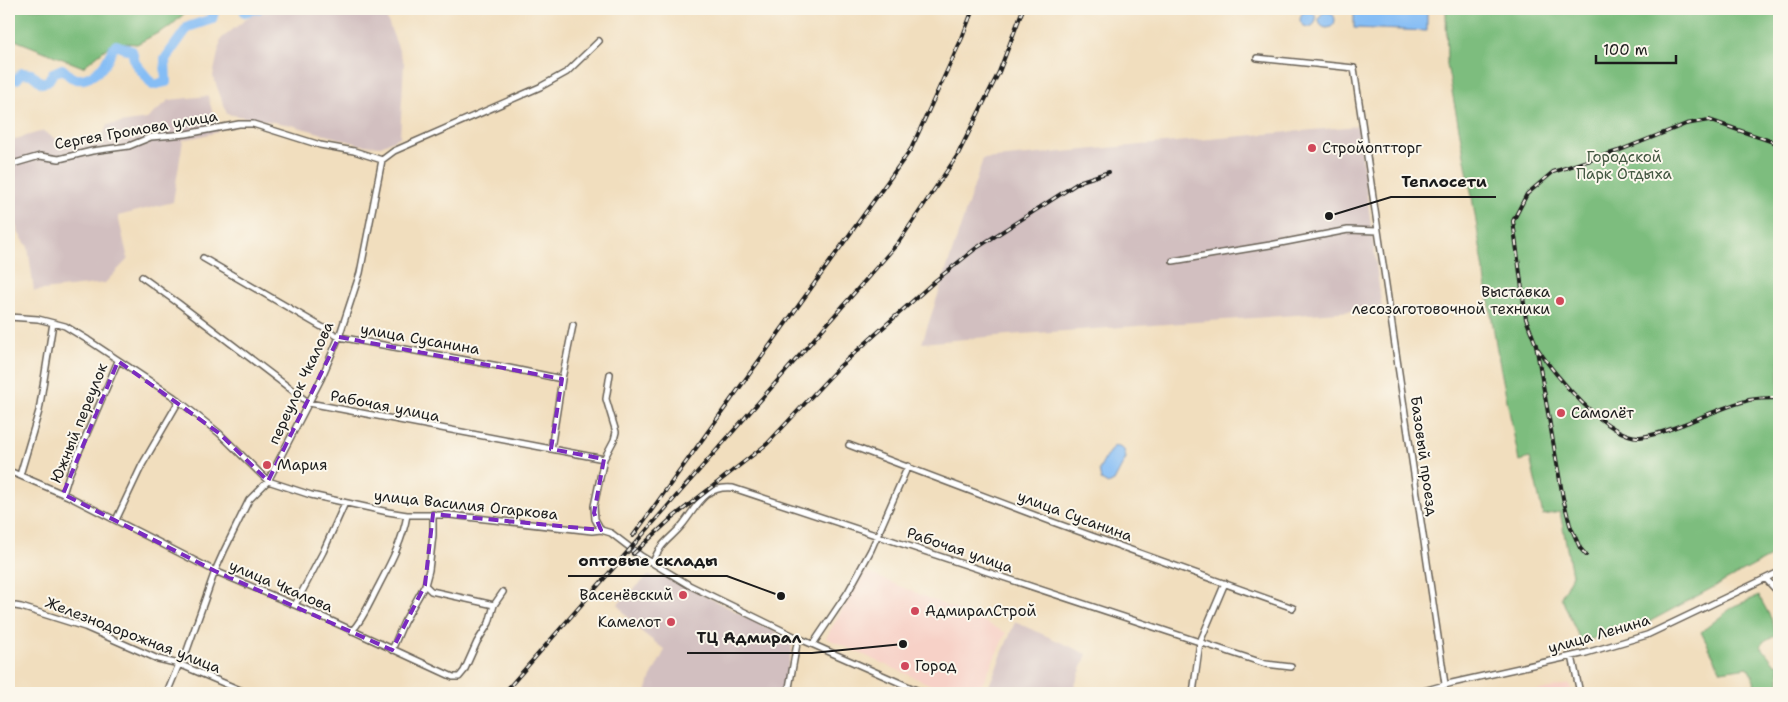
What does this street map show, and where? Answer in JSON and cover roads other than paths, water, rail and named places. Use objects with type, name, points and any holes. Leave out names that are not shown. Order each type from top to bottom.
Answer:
[{"type":"street","points":[[382,160],[394,151],[546,84],[567,72],[599,41]]},
{"type":"street","name":"Базовый проезд","points":[[1257,58],[1354,68],[1445,684]]},
{"type":"street","name":"Сергея Громова улица","points":[[9,165],[40,156],[60,159],[92,151],[129,146],[151,137],[186,134],[239,124],[253,124],[320,146],[354,151],[382,160]]},
{"type":"street","name":"переулок Чкалова","points":[[166,693],[179,664],[185,656],[215,571],[249,500],[268,481],[309,404],[339,337],[360,273],[382,160]]},
{"type":"street","points":[[1174,261],[1348,230],[1378,231]]},
{"type":"street","name":"улица Сусанина","points":[[203,258],[339,337],[562,379]]},
{"type":"street","name":"Рабочая улица","points":[[142,277],[309,404],[604,459]]},
{"type":"street","name":"улица Василия Огаркова","points":[[9,318],[38,319],[65,326],[88,340],[179,401],[219,432],[268,481],[311,495],[407,515],[433,514],[592,531],[601,530],[611,533],[642,556],[689,585],[798,638],[923,693]]},
{"type":"street","points":[[20,476],[39,411],[53,323]]},
{"type":"street","points":[[551,449],[573,325]]},
{"type":"street","name":"Южный переулок","points":[[63,494],[118,361]]},
{"type":"street","points":[[601,530],[594,513],[604,459],[616,432],[606,399],[610,374]]},
{"type":"street","points":[[116,520],[142,465],[179,401]]},
{"type":"street","name":"улица Сусанина","points":[[849,445],[1050,521],[1293,608]]},
{"type":"street","points":[[814,644],[848,592],[879,535],[908,466]]},
{"type":"street","name":"улица Чкалова","points":[[9,471],[63,494],[215,571],[352,630],[437,670],[459,677],[489,623],[494,605],[503,592]]},
{"type":"street","name":"Рабочая улица","points":[[654,563],[660,547],[683,524],[691,511],[706,495],[722,487],[748,492],[1266,664],[1291,667]]},
{"type":"street","points":[[295,605],[323,552],[345,503]]},
{"type":"street","points":[[392,650],[404,622],[425,585],[429,570],[433,535],[433,514]]},
{"type":"street","points":[[352,630],[367,609],[390,565],[407,515]]},
{"type":"street","name":"улица Ленина","points":[[1416,693],[1445,684],[1572,656],[1647,635],[1779,572]]},
{"type":"street","points":[[1766,579],[1779,592]]},
{"type":"street","points":[[1193,693],[1200,642],[1225,583]]},
{"type":"street","points":[[425,585],[431,591],[494,605]]},
{"type":"street","name":"Железнодорожная улица","points":[[9,605],[85,627],[158,659],[179,664],[243,693]]},
{"type":"street","points":[[788,693],[798,638]]},
{"type":"street","points":[[1572,656],[1580,693]]},
{"type":"water","points":[[1354,9],[1427,9],[1427,31],[1354,28]]},
{"type":"water","points":[[1308,11],[1314,13],[1316,19],[1314,25],[1308,27],[1302,25],[1300,19],[1302,13]]},
{"type":"water","points":[[1327,12],[1333,14],[1335,20],[1333,26],[1327,28],[1321,26],[1319,20],[1321,14]]},
{"type":"water","points":[[1114,446],[1124,450],[1126,458],[1114,481],[1108,484],[1101,480],[1099,470]]},
{"type":"waterway","points":[[9,81],[17,79],[22,73],[31,74],[42,83],[48,81],[53,73],[62,69],[76,79],[87,78],[102,68],[116,45],[132,51],[135,63],[153,85],[166,82],[165,59],[188,27],[212,19],[215,9]]},
{"type":"waterway","points":[[244,9],[245,12],[258,9]]},
{"type":"railway","points":[[633,536],[911,149],[962,38],[973,9]]},
{"type":"railway","points":[[504,693],[898,243],[957,156],[999,72],[1023,9]]},
{"type":"railway","points":[[1586,555],[1580,548],[1570,525],[1563,498],[1536,345],[1526,319],[1513,221],[1527,194],[1553,172],[1618,151],[1686,124],[1709,120],[1779,144]]},
{"type":"railway","points":[[633,554],[672,518],[767,444],[839,367],[935,281],[975,249],[1081,181],[1109,172]]},
{"type":"railway","points":[[1538,349],[1556,374],[1583,403],[1612,427],[1627,435],[1640,437],[1651,435],[1741,402],[1779,398]]},
{"type":"place","name":"Стройоптторг","points":[[1312,148]]},
{"type":"place","name":"Теплосети","points":[[1329,216]]},
{"type":"place","name":"Выставка лесозаготовочной техники","points":[[1560,301]]},
{"type":"place","name":"Самолёт","points":[[1561,413]]},
{"type":"place","name":"Мария","points":[[267,465]]},
{"type":"place","name":"Васенёвский","points":[[683,595]]},
{"type":"place","name":"оптовые склады","points":[[781,596]]},
{"type":"place","name":"АдмиралСтрой","points":[[915,611]]},
{"type":"place","name":"Камелот","points":[[671,622]]},
{"type":"place","name":"ТЦ Адмирал","points":[[903,644]]},
{"type":"place","name":"Город","points":[[905,666]]},
{"type":"park label","name":"Городской Парк Отдыха","points":[[1624,166]]}]
